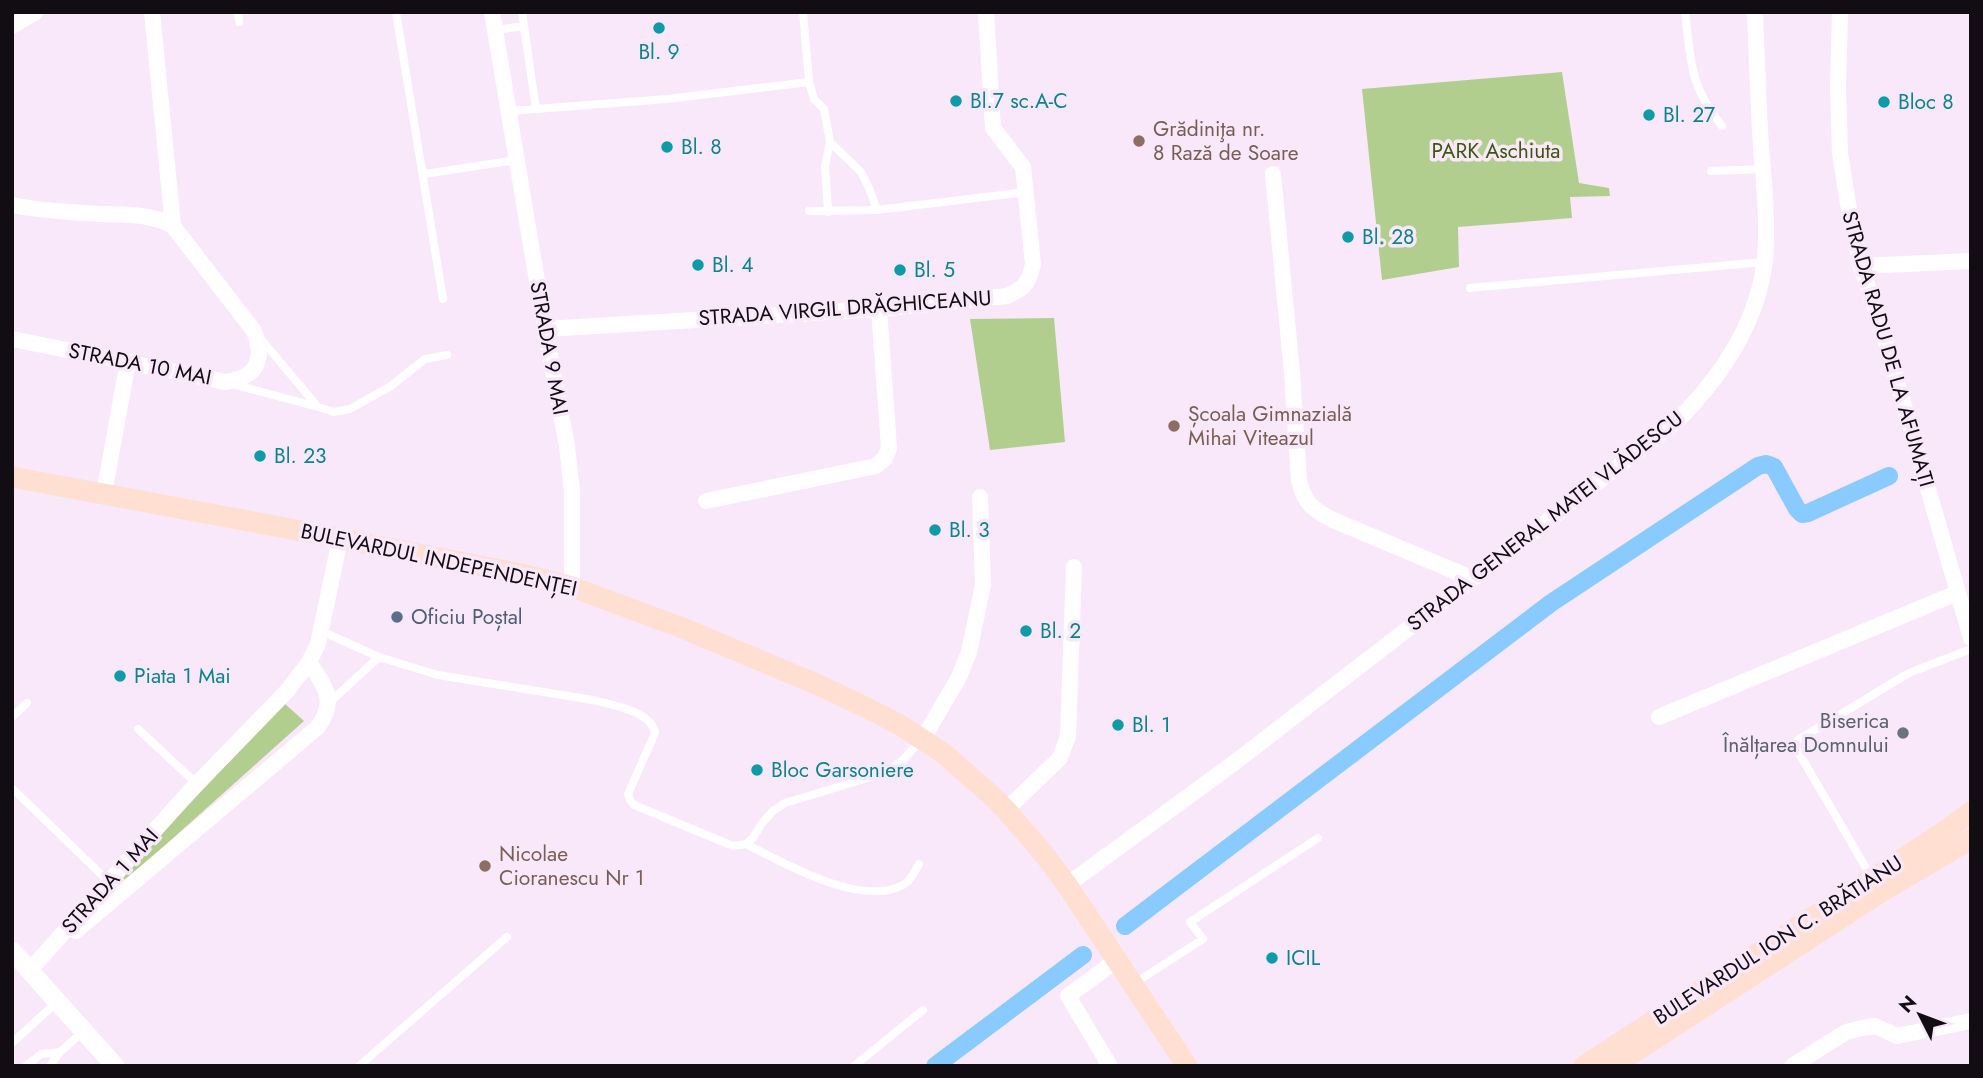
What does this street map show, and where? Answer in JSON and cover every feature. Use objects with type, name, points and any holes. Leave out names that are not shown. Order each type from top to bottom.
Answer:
[{"type":"main road","name":"BULEVARDUL INDEPENDENȚEI","points":[[12,477],[521,574],[572,587],[680,627],[863,706],[923,739],[959,766],[1006,810],[1067,885],[1187,1066]]},
{"type":"main road","name":"BULEVARDUL ION C. BRĂTIANU","points":[[1584,1066],[1971,812]]},
{"type":"main road","name":"BULEVARDUL ION C. BRĂTIANU","points":[[1613,1066],[1881,892],[1971,839]]},
{"type":"street","points":[[12,26],[37,12]]},
{"type":"street","points":[[152,12],[173,226]]},
{"type":"street","name":"STRADA 9 MAI","points":[[492,12],[567,446],[572,492],[572,587]]},
{"type":"street","name":"STRADA VIRGIL DRĂGHICEANU","points":[[545,329],[879,309],[1007,296],[1021,290],[1030,277],[1033,264],[1023,167],[993,128],[986,12]]},
{"type":"street","name":"STRADA GENERAL MATEI VLĂDESCU","points":[[1067,885],[1234,763],[1677,421],[1716,378],[1743,331],[1758,292],[1764,262],[1766,235],[1755,12]]},
{"type":"street","name":"STRADA RADU DE LA AFUMAȚI","points":[[1840,12],[1840,153],[1847,204],[1861,266],[1971,638]]},
{"type":"street","points":[[1273,174],[1302,493],[1308,503],[1333,520],[1471,578]]},
{"type":"street","points":[[12,205],[62,212],[160,219],[173,226],[254,331]]},
{"type":"street","points":[[1861,266],[1971,261]]},
{"type":"street","points":[[706,501],[876,466],[886,458],[889,448],[879,309]]},
{"type":"street","name":"STRADA 10 MAI","points":[[12,339],[226,382],[240,380],[251,372],[259,359],[260,346],[254,331]]},
{"type":"street","points":[[104,494],[128,361]]},
{"type":"street","points":[[923,739],[959,677],[969,653],[983,585],[980,497]]},
{"type":"street","name":"STRADA 1 MAI","points":[[30,970],[115,888],[194,788],[287,691],[309,662],[318,644],[340,539]]},
{"type":"street","points":[[1006,810],[1060,758],[1068,736],[1074,567]]},
{"type":"street","points":[[1659,717],[1956,593]]},
{"type":"street","points":[[115,888],[311,734],[327,710],[328,695],[309,662]]},
{"type":"street","points":[[12,951],[115,1066]]},
{"type":"street","points":[[1110,1066],[1068,996],[1117,960]]},
{"type":"street","points":[[1792,1066],[1819,1058],[1846,1032],[1875,1026],[1896,1036],[1971,1021]]},
{"type":"lane","points":[[237,12],[239,22]]},
{"type":"lane","points":[[396,12],[443,299]]},
{"type":"lane","points":[[522,12],[536,109]]},
{"type":"lane","points":[[803,12],[809,82],[814,99],[824,108],[830,142],[825,166],[828,212]]},
{"type":"lane","points":[[1685,12],[1692,74],[1707,107],[1722,126]]},
{"type":"lane","points":[[495,30],[524,26]]},
{"type":"lane","points":[[509,111],[667,99],[809,82]]},
{"type":"lane","points":[[830,142],[861,172],[877,210]]},
{"type":"lane","points":[[424,174],[517,160]]},
{"type":"lane","points":[[1711,171],[1763,169]]},
{"type":"lane","points":[[809,211],[877,210],[1026,192]]},
{"type":"lane","points":[[1470,288],[1764,262]]},
{"type":"lane","points":[[254,331],[318,407]]},
{"type":"lane","points":[[226,382],[334,412],[350,409],[391,386],[425,359],[447,355]]},
{"type":"lane","points":[[321,631],[379,657],[438,675],[593,700],[617,706],[647,719],[654,726],[655,733],[628,793],[629,800],[634,805],[733,846],[746,844],[773,811],[785,803],[884,773],[902,761],[923,739]]},
{"type":"lane","points":[[1872,878],[1793,743],[1909,673],[1971,649]]},
{"type":"lane","points":[[327,710],[379,657]]},
{"type":"lane","points":[[12,717],[27,703]]},
{"type":"lane","points":[[138,729],[194,788]]},
{"type":"lane","points":[[12,788],[115,888]]},
{"type":"lane","points":[[1134,985],[1203,939],[1190,922],[1318,838]]},
{"type":"lane","points":[[746,844],[832,885],[851,889],[873,891],[903,885],[910,880],[919,864]]},
{"type":"lane","points":[[359,1066],[508,937]]},
{"type":"lane","points":[[14,1039],[58,1001]]},
{"type":"lane","points":[[854,1066],[923,1010]]},
{"type":"lane","points":[[50,1066],[84,1031]]},
{"type":"lane","points":[[26,1066],[41,1054],[61,1052]]},
{"type":"green space","name":"PARK Aschiuta","points":[[1562,72],[1579,183],[1609,188],[1610,196],[1570,197],[1572,218],[1458,227],[1459,267],[1382,280],[1362,89]]},
{"type":"green space","points":[[1054,318],[1065,442],[990,450],[970,319]]},
{"type":"green space","points":[[284,703],[304,721],[125,881],[121,877]]},
{"type":"waterway","points":[[1125,926],[1551,603],[1758,466],[1766,464],[1774,467],[1802,514],[1889,476]]},
{"type":"waterway","points":[[935,1066],[1083,955]]},
{"type":"place","name":"Bl. 9","points":[[659,28]]},
{"type":"place","name":"Bl.7 sc.A-C","points":[[956,101]]},
{"type":"place","name":"Bloc 8","points":[[1884,102]]},
{"type":"place","name":"Bl. 27","points":[[1649,115]]},
{"type":"place","name":"Grădiniţa nr. 8 Rază de Soare","points":[[1139,141]]},
{"type":"place","name":"Bl. 8","points":[[667,147]]},
{"type":"place","name":"Bl. 28","points":[[1348,237]]},
{"type":"place","name":"Bl. 4","points":[[698,265]]},
{"type":"place","name":"Bl. 5","points":[[900,270]]},
{"type":"place","name":"Școala Gimnazială Mihai Viteazul","points":[[1174,426]]},
{"type":"place","name":"Bl. 23","points":[[260,456]]},
{"type":"place","name":"Bl. 3","points":[[935,530]]},
{"type":"place","name":"Oficiu Poștal","points":[[397,617]]},
{"type":"place","name":"Bl. 2","points":[[1026,631]]},
{"type":"place","name":"Piata 1 Mai","points":[[120,676]]},
{"type":"place","name":"Bl. 1","points":[[1118,725]]},
{"type":"place","name":"Biserica Înălțarea Domnului","points":[[1903,733]]},
{"type":"place","name":"Bloc Garsoniere","points":[[757,770]]},
{"type":"place","name":"Nicolae Cioranescu Nr 1","points":[[485,866]]},
{"type":"place","name":"ICIL","points":[[1272,958]]}]
